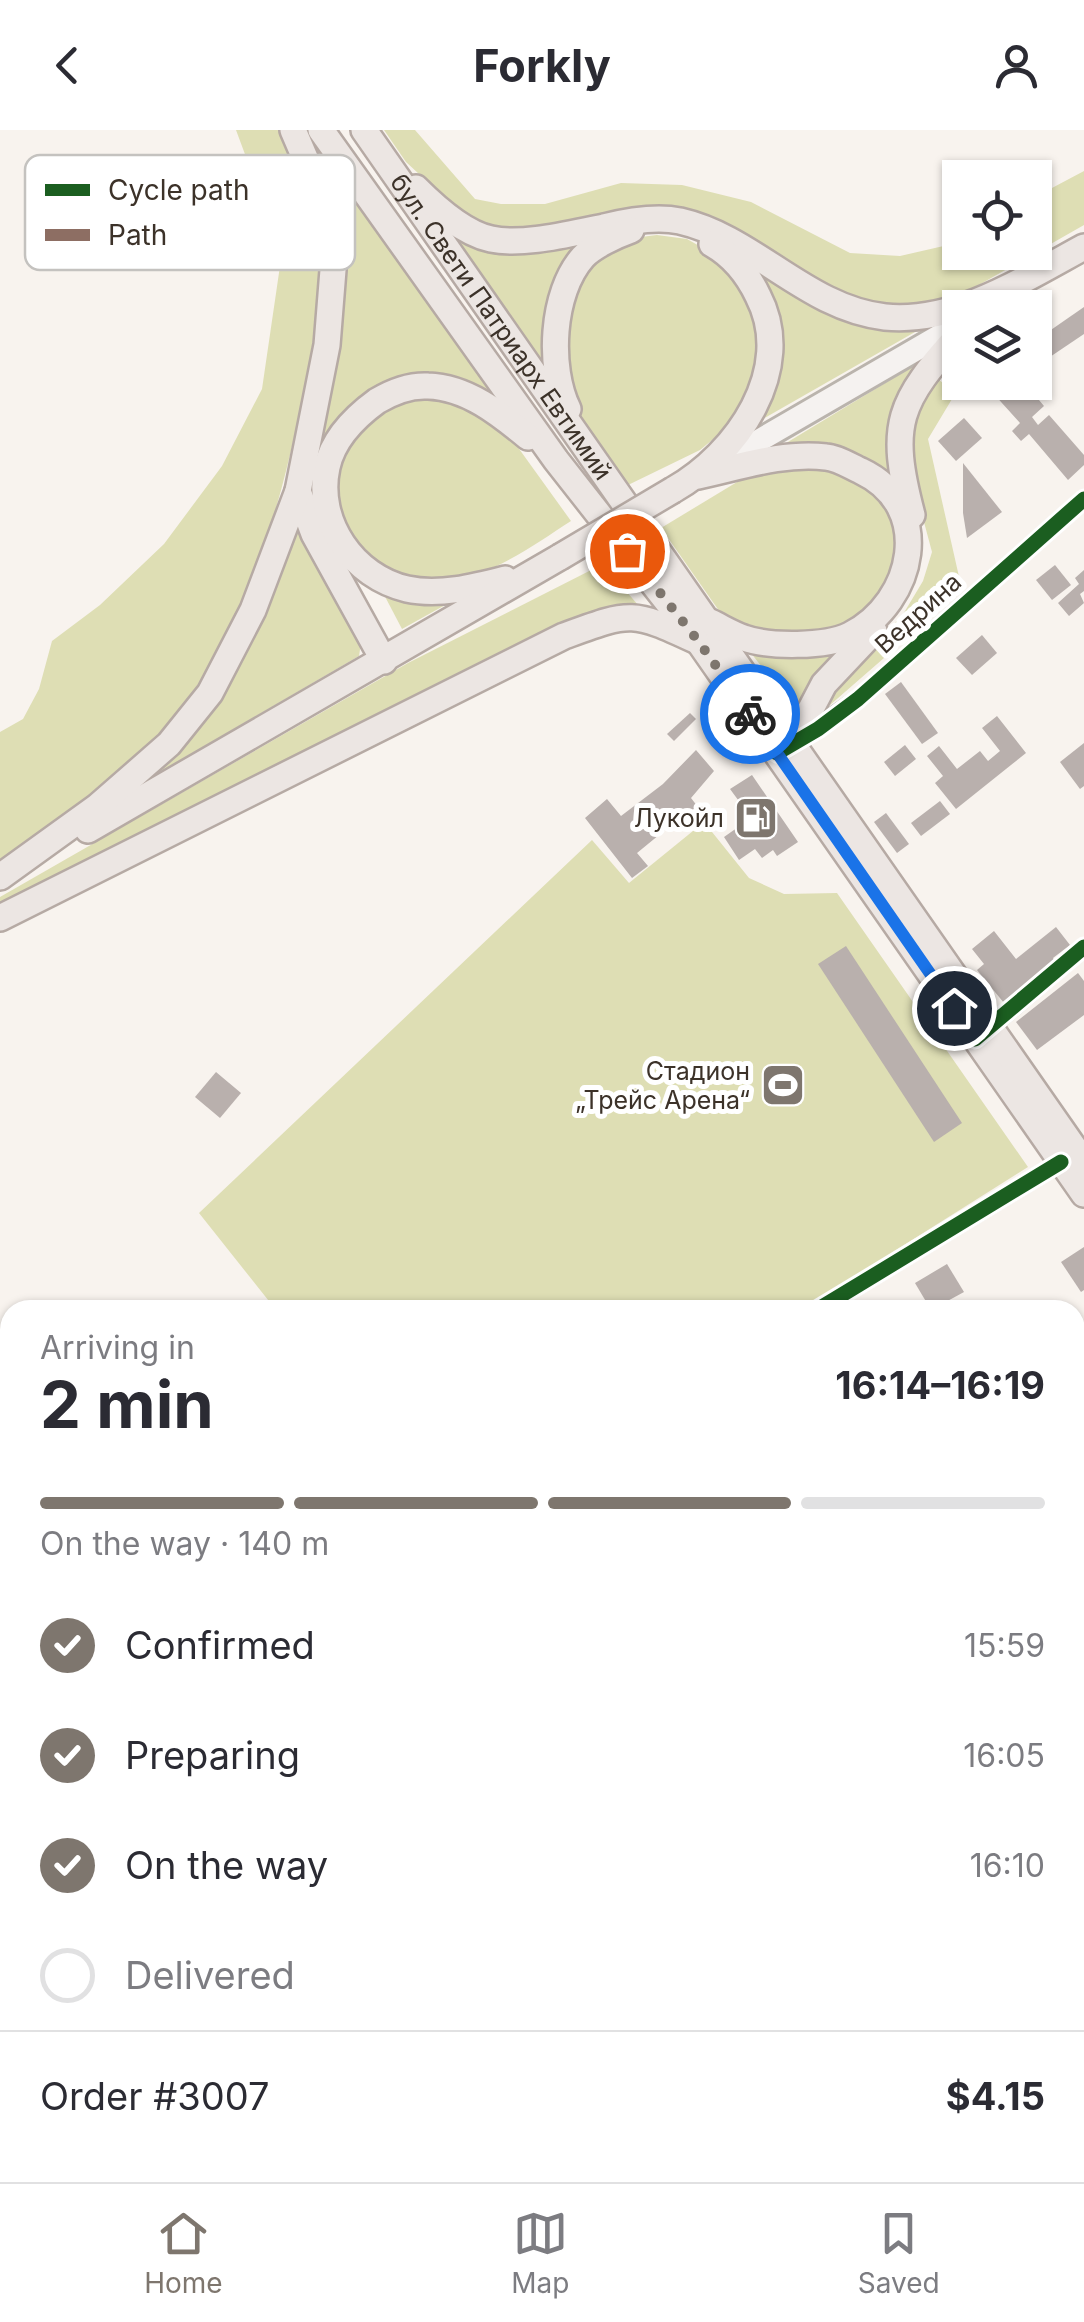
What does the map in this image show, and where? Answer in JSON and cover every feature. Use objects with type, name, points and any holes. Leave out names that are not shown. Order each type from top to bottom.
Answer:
[{"type":"main road","points":[[294,130],[304,155]]},
{"type":"main road","name":"бул. Свети Патриарх Евтимий","points":[[320,130],[338,155]]},
{"type":"main road","name":"бул. Свети Патриарх Евтимий","points":[[364,130],[606,476],[703,631],[1073,1162],[1084,1194]]},
{"type":"main road","points":[[380,153],[460,224],[491,239],[558,236],[628,222],[676,220],[716,232],[838,305],[886,317],[925,314],[962,305],[1014,285],[1084,249]]},
{"type":"main road","name":"бул. Свети Патриарх Евтимий","points":[[355,179],[556,460],[703,631]]},
{"type":"main road","points":[[606,476],[565,404],[555,363],[555,331],[566,287],[583,256],[627,231],[658,228],[690,232],[722,250],[749,276],[764,305],[772,342],[765,382],[736,436],[698,476]]},
{"type":"main road","points":[[1017,290],[1084,249]]},
{"type":"main road","points":[[0,878],[98,808],[169,744],[210,692],[252,610],[298,491],[327,345],[333,270]]},
{"type":"main road","points":[[0,878],[384,661],[942,334]]},
{"type":"main road","points":[[785,748],[824,684],[889,617],[912,581],[917,558],[915,529],[900,464],[898,430],[906,401],[942,353]]},
{"type":"main road","points":[[549,563],[476,587],[448,591],[410,590],[379,580],[355,562],[340,540],[328,507],[327,468],[339,439],[359,414],[392,392],[428,386],[465,395],[495,410],[556,460]]},
{"type":"main road","points":[[0,918],[564,636],[621,616],[764,643],[830,641],[849,635],[886,604],[899,585],[909,556],[908,527],[896,500],[874,477],[831,457],[790,456],[698,476]]},
{"type":"main road","points":[[298,491],[314,534],[384,661]]},
{"type":"street","name":"Ведрина","points":[[785,748],[858,699],[1081,508]]},
{"type":"street","points":[[982,1033],[1084,948]]},
{"type":"street","points":[[834,1300],[1073,1162]]},
{"type":"green space","points":[[236,130],[282,130],[292,155],[245,155]]},
{"type":"green space","points":[[305,130],[312,130],[330,155],[316,155]]},
{"type":"green space","points":[[384,130],[415,130],[475,199],[501,204],[545,204],[621,183],[682,185],[751,202],[850,253],[900,256],[942,246],[942,270],[1005,270],[970,290],[942,290],[942,298],[908,305],[875,304],[834,291],[718,223],[576,221],[529,228],[494,226],[459,211],[406,162]]},
{"type":"green space","points":[[1084,171],[1084,225],[1052,243],[1052,188]]},
{"type":"green space","points":[[355,191],[502,401],[434,379],[328,444],[330,533],[382,633],[314,509],[309,475],[344,270],[355,270]]},
{"type":"green space","points":[[425,207],[455,228],[599,234],[545,324],[542,345],[551,379],[505,310]]},
{"type":"green space","points":[[657,235],[687,239],[717,256],[756,308],[758,380],[723,431],[700,450],[626,486],[572,400],[565,374],[566,340],[576,291],[591,262],[616,244]]},
{"type":"green space","points":[[738,254],[777,278],[936,320],[754,424],[778,364]]},
{"type":"green space","points":[[279,270],[322,270],[319,309],[279,498],[247,593],[227,638],[204,680],[161,738],[70,813],[0,859],[0,732],[23,719],[39,689],[52,641],[100,605],[164,544],[222,466],[262,389]]},
{"type":"green space","points":[[933,354],[897,483],[866,460],[839,449],[773,451]]},
{"type":"green space","points":[[935,376],[942,382],[942,400],[951,400],[928,439],[962,590],[822,712],[838,678],[902,616],[923,581],[932,552],[909,466],[909,429]]},
{"type":"green space","points":[[428,395],[461,403],[507,432],[571,521],[496,566],[464,578],[417,581],[390,572],[368,557],[350,537],[339,513],[335,487],[340,460],[355,434],[380,410],[397,400]]},
{"type":"green space","points":[[812,464],[846,474],[873,488],[890,508],[900,533],[900,560],[875,607],[825,634],[778,634],[729,625],[661,528],[742,479],[774,469]]},
{"type":"green space","points":[[297,521],[361,643],[359,656],[146,780],[260,622]]},
{"type":"green space","points":[[603,564],[638,605],[608,609],[0,906],[0,897],[408,663]]},
{"type":"green space","points":[[380,587],[465,594],[402,629]]},
{"type":"green space","points":[[846,647],[801,717],[747,648]]},
{"type":"green space","points":[[704,822],[749,878],[784,894],[837,893],[1028,1167],[817,1300],[268,1300],[199,1213],[592,840],[629,883]]},
{"type":"building","points":[[1084,307],[1084,334],[1052,356],[1052,329]]},
{"type":"building","points":[[999,400],[1039,400],[1044,406],[1032,417],[1038,425],[1049,415],[1084,455],[1084,465],[1068,480],[1029,434],[1021,441],[1012,431],[1020,423]]},
{"type":"building","points":[[964,418],[982,438],[956,461],[938,441]]},
{"type":"building","points":[[963,463],[1002,512],[967,538],[963,513]]},
{"type":"building","points":[[1055,565],[1071,585],[1052,600],[1036,580]]},
{"type":"building","points":[[1084,570],[1084,591],[1080,594],[1084,603],[1069,616],[1058,603],[1079,584],[1075,578]]},
{"type":"building","points":[[982,635],[997,653],[972,675],[956,658]]},
{"type":"building","points":[[901,682],[938,733],[922,744],[885,694]]},
{"type":"building","points":[[690,713],[696,719],[674,741],[667,734]]},
{"type":"building","points":[[997,716],[1026,753],[956,809],[935,783],[943,776],[927,756],[939,746],[957,769],[980,751],[988,761],[1000,751],[982,728]]},
{"type":"building","points":[[1084,743],[1084,786],[1080,789],[1060,762]]},
{"type":"building","points":[[905,745],[916,759],[895,776],[884,762]]},
{"type":"building","points":[[696,750],[714,771],[691,798],[701,811],[691,818],[687,812],[637,853],[648,866],[632,878],[585,818],[607,799],[621,816],[663,784]]},
{"type":"building","points":[[752,775],[798,842],[777,856],[773,850],[762,858],[755,849],[739,860],[724,837],[741,825],[735,815],[744,808],[730,789]]},
{"type":"building","points":[[940,801],[950,814],[921,836],[911,823]]},
{"type":"building","points":[[886,813],[909,844],[897,853],[874,822]]},
{"type":"building","points":[[1056,927],[1070,945],[1004,1003],[977,970],[984,964],[972,949],[994,931],[1016,959]]},
{"type":"building","points":[[846,946],[962,1123],[934,1142],[818,964]]},
{"type":"building","points":[[1078,973],[1084,981],[1084,1015],[1037,1050],[1016,1022]]},
{"type":"building","points":[[216,1072],[241,1093],[220,1118],[195,1097]]},
{"type":"building","points":[[1084,1247],[1084,1290],[1081,1292],[1061,1262]]},
{"type":"building","points":[[947,1264],[964,1292],[949,1300],[925,1300],[915,1283]]},
{"type":"cycle path","points":[[777,753],[858,699],[1084,499]]},
{"type":"cycle path","points":[[975,1039],[1084,947]]},
{"type":"cycle path","points":[[833,1300],[1061,1162]]},
{"type":"way so far","points":[[627,551],[750,714]]},
{"type":"place","name":"Лукойл","points":[[756,818]]},
{"type":"place","name":"Стадион „Трейс Арена“","points":[[783,1085]]},
{"type":"route","points":[[750,714],[954,1008]]}]
